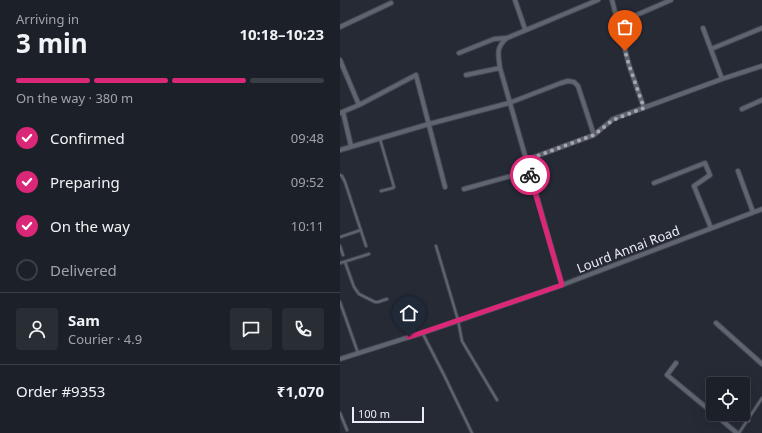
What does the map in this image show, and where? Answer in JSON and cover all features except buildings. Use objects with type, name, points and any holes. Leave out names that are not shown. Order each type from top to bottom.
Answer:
[{"type":"street","points":[[515,0],[525,30]]},
{"type":"street","points":[[562,285],[500,68],[498,53],[499,46],[507,38],[598,0]]},
{"type":"street","points":[[612,0],[629,65],[644,108]]},
{"type":"street","points":[[618,23],[671,0]]},
{"type":"street","points":[[340,27],[391,3]]},
{"type":"street","points":[[704,28],[722,79]]},
{"type":"street","points":[[711,49],[762,28]]},
{"type":"street","points":[[459,52],[494,39],[507,38]]},
{"type":"street","points":[[340,60],[359,105]]},
{"type":"street","points":[[526,160],[594,135],[613,120],[722,79],[762,66]]},
{"type":"street","points":[[466,75],[500,68]]},
{"type":"street","points":[[351,146],[341,112],[359,105],[416,75],[445,187]]},
{"type":"street","points":[[340,150],[429,124],[510,103],[568,81],[574,82],[578,86],[594,135]]},
{"type":"street","points":[[742,109],[762,100]]},
{"type":"street","points":[[654,183],[705,164],[710,175],[694,186],[711,228]]},
{"type":"street","points":[[738,170],[753,212]]},
{"type":"street","points":[[464,189],[529,171]]},
{"type":"street","name":"Lourd Annai Road","points":[[340,359],[422,333],[562,285],[762,209]]},
{"type":"street","points":[[716,323],[762,364]]},
{"type":"street","points":[[676,363],[667,375],[706,407]]},
{"type":"street","points":[[723,421],[738,433]]},
{"type":"lane","points":[[380,138],[394,186],[393,188],[382,191]]},
{"type":"lane","points":[[340,176],[344,179],[366,246]]},
{"type":"lane","points":[[340,237],[361,230]]},
{"type":"lane","points":[[340,246],[343,255]]},
{"type":"lane","points":[[436,246],[458,320],[462,341],[497,400]]},
{"type":"lane","points":[[340,263],[369,254]]},
{"type":"lane","points":[[345,262],[354,287],[359,294],[375,302],[387,299]]},
{"type":"lane","points":[[340,302],[358,354]]},
{"type":"lane","points":[[422,333],[472,433]]},
{"type":"lane","points":[[750,417],[761,403],[762,398]]},
{"type":"lane","points":[[340,413],[348,430]]},
{"type":"lane","points":[[738,433],[747,421]]},
{"type":"way so far","points":[[530,175],[526,160],[594,135],[613,120],[644,108],[625,51]]},
{"type":"route","points":[[409,337],[562,285],[530,175]]}]
